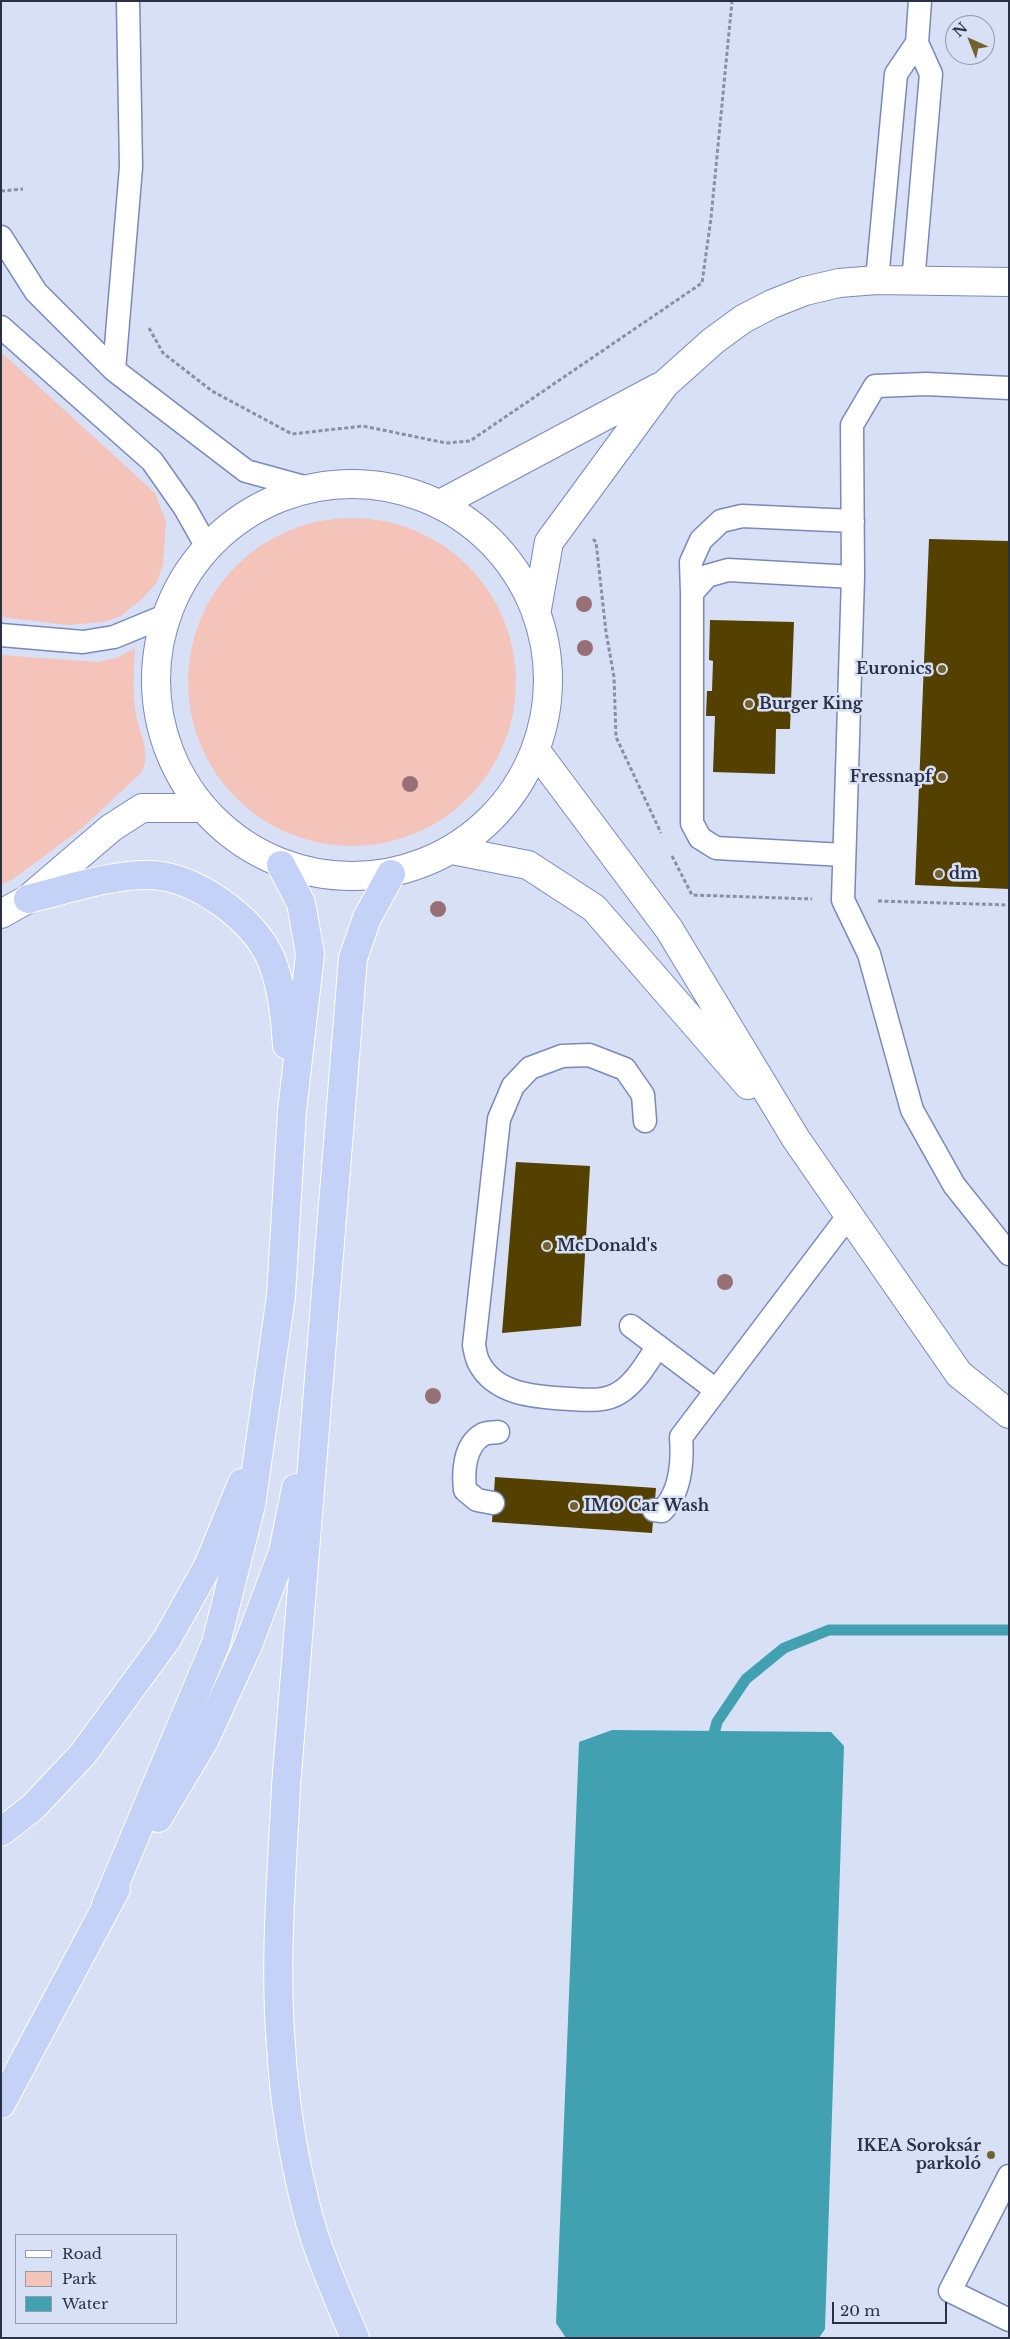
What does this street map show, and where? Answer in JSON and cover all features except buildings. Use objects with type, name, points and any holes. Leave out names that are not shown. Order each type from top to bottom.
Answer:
[{"type":"highway","points":[[106,1905],[216,1643],[251,1505],[281,1296],[292,1111],[310,954],[301,903],[281,865]]},
{"type":"highway","points":[[355,2338],[335,2290],[306,2209],[292,2137],[280,2046],[280,1890],[353,958],[367,918],[391,874]]},
{"type":"highway","points":[[28,899],[123,876],[152,875],[180,882],[207,894],[233,911],[254,933],[271,959],[285,1009],[292,1111]]},
{"type":"highway","points":[[1,1832],[33,1807],[83,1754],[167,1639],[209,1564],[247,1470],[281,1296]]},
{"type":"highway","points":[[1,2104],[106,1905],[205,1739],[248,1645],[283,1552],[320,1374]]},
{"type":"street","points":[[537,609],[549,542],[665,384],[713,341],[743,320],[772,304],[805,291],[839,283],[876,280],[1009,282]]},
{"type":"street","points":[[442,504],[665,384]]},
{"type":"street","points":[[377,484],[442,504],[482,530],[515,566],[537,609],[550,680],[536,751],[516,790],[488,824],[452,850],[391,874],[354,878],[317,874],[281,865],[238,841],[202,808],[167,750],[154,683],[165,616],[182,579],[207,546],[245,514],[308,488],[377,484]]},
{"type":"street","points":[[536,751],[669,929],[796,1139],[959,1374],[1009,1414]]},
{"type":"street","points":[[1,914],[28,899],[111,828],[142,808],[202,808]]},
{"type":"street","points":[[452,850],[528,865],[594,908],[796,1139]]},
{"type":"lane","points":[[114,370],[131,167],[128,1]]},
{"type":"lane","points":[[913,282],[932,74],[917,43],[920,1]]},
{"type":"lane","points":[[876,280],[896,74],[917,43]]},
{"type":"lane","points":[[1,237],[36,292],[114,370],[246,471],[308,488]]},
{"type":"lane","points":[[1,327],[152,461],[185,508],[207,546]]},
{"type":"lane","points":[[1000,388],[926,384],[874,386],[852,425],[853,577],[843,900],[869,954],[912,1110],[954,1185],[1009,1254]]},
{"type":"lane","points":[[844,854],[716,848],[700,838],[692,823],[692,562],[701,540],[721,521],[742,516],[853,521]]},
{"type":"lane","points":[[692,593],[707,576],[728,570],[853,577]]},
{"type":"lane","points":[[1,635],[83,642],[114,637],[165,616]]},
{"type":"lane","points":[[646,1121],[643,1095],[625,1069],[589,1055],[562,1056],[530,1068],[513,1086],[499,1119],[474,1345],[478,1363],[490,1377],[508,1389],[532,1396],[596,1400],[618,1394],[628,1386],[658,1346]]},
{"type":"lane","points":[[654,1510],[662,1511],[672,1501],[683,1457],[681,1437],[849,1215]]},
{"type":"lane","points":[[631,1326],[716,1390]]},
{"type":"lane","points":[[493,1503],[476,1500],[466,1490],[463,1473],[466,1459],[483,1434],[498,1432]]},
{"type":"lane","points":[[1009,2176],[950,2291],[1009,2320]]},
{"type":"path","points":[[148,320],[149,328],[163,353],[212,391],[292,434],[363,426],[446,442],[470,441],[702,283],[711,218],[732,1]]},
{"type":"path","points":[[1,191],[23,189]]},
{"type":"green space","points":[[1,352],[155,493],[166,522],[163,564],[157,582],[143,598],[121,616],[104,622],[67,625],[1,617]]},
{"type":"green space","points":[[352,518],[399,525],[415,531],[443,546],[468,566],[488,591],[503,619],[509,635],[516,682],[509,729],[503,745],[488,773],[468,798],[443,818],[415,833],[399,839],[352,846],[305,839],[289,833],[261,818],[236,798],[216,773],[201,745],[195,729],[188,682],[195,635],[201,619],[216,591],[236,566],[261,546],[289,531],[305,525]]},
{"type":"green space","points":[[135,648],[135,707],[145,750],[142,772],[81,829],[13,879],[1,885],[1,655],[97,662],[116,658]]},
{"type":"water","points":[[612,1730],[831,1732],[844,1746],[825,2329],[819,2338],[566,2338],[556,2323],[579,1742]]},
{"type":"waterway","points":[[711,1745],[717,1722],[746,1679],[784,1648],[829,1630],[1009,1630]]},
{"type":"place","name":"Euronics","points":[[942,669]]},
{"type":"place","name":"Burger King","points":[[749,704]]},
{"type":"place","name":"Fressnapf","points":[[942,777]]},
{"type":"place","name":"dm","points":[[939,874]]},
{"type":"place","name":"McDonald's","points":[[547,1246]]},
{"type":"place","name":"IMO Car Wash","points":[[574,1506]]},
{"type":"place","name":"IKEA Soroksár parkoló","points":[[991,2155]]}]
